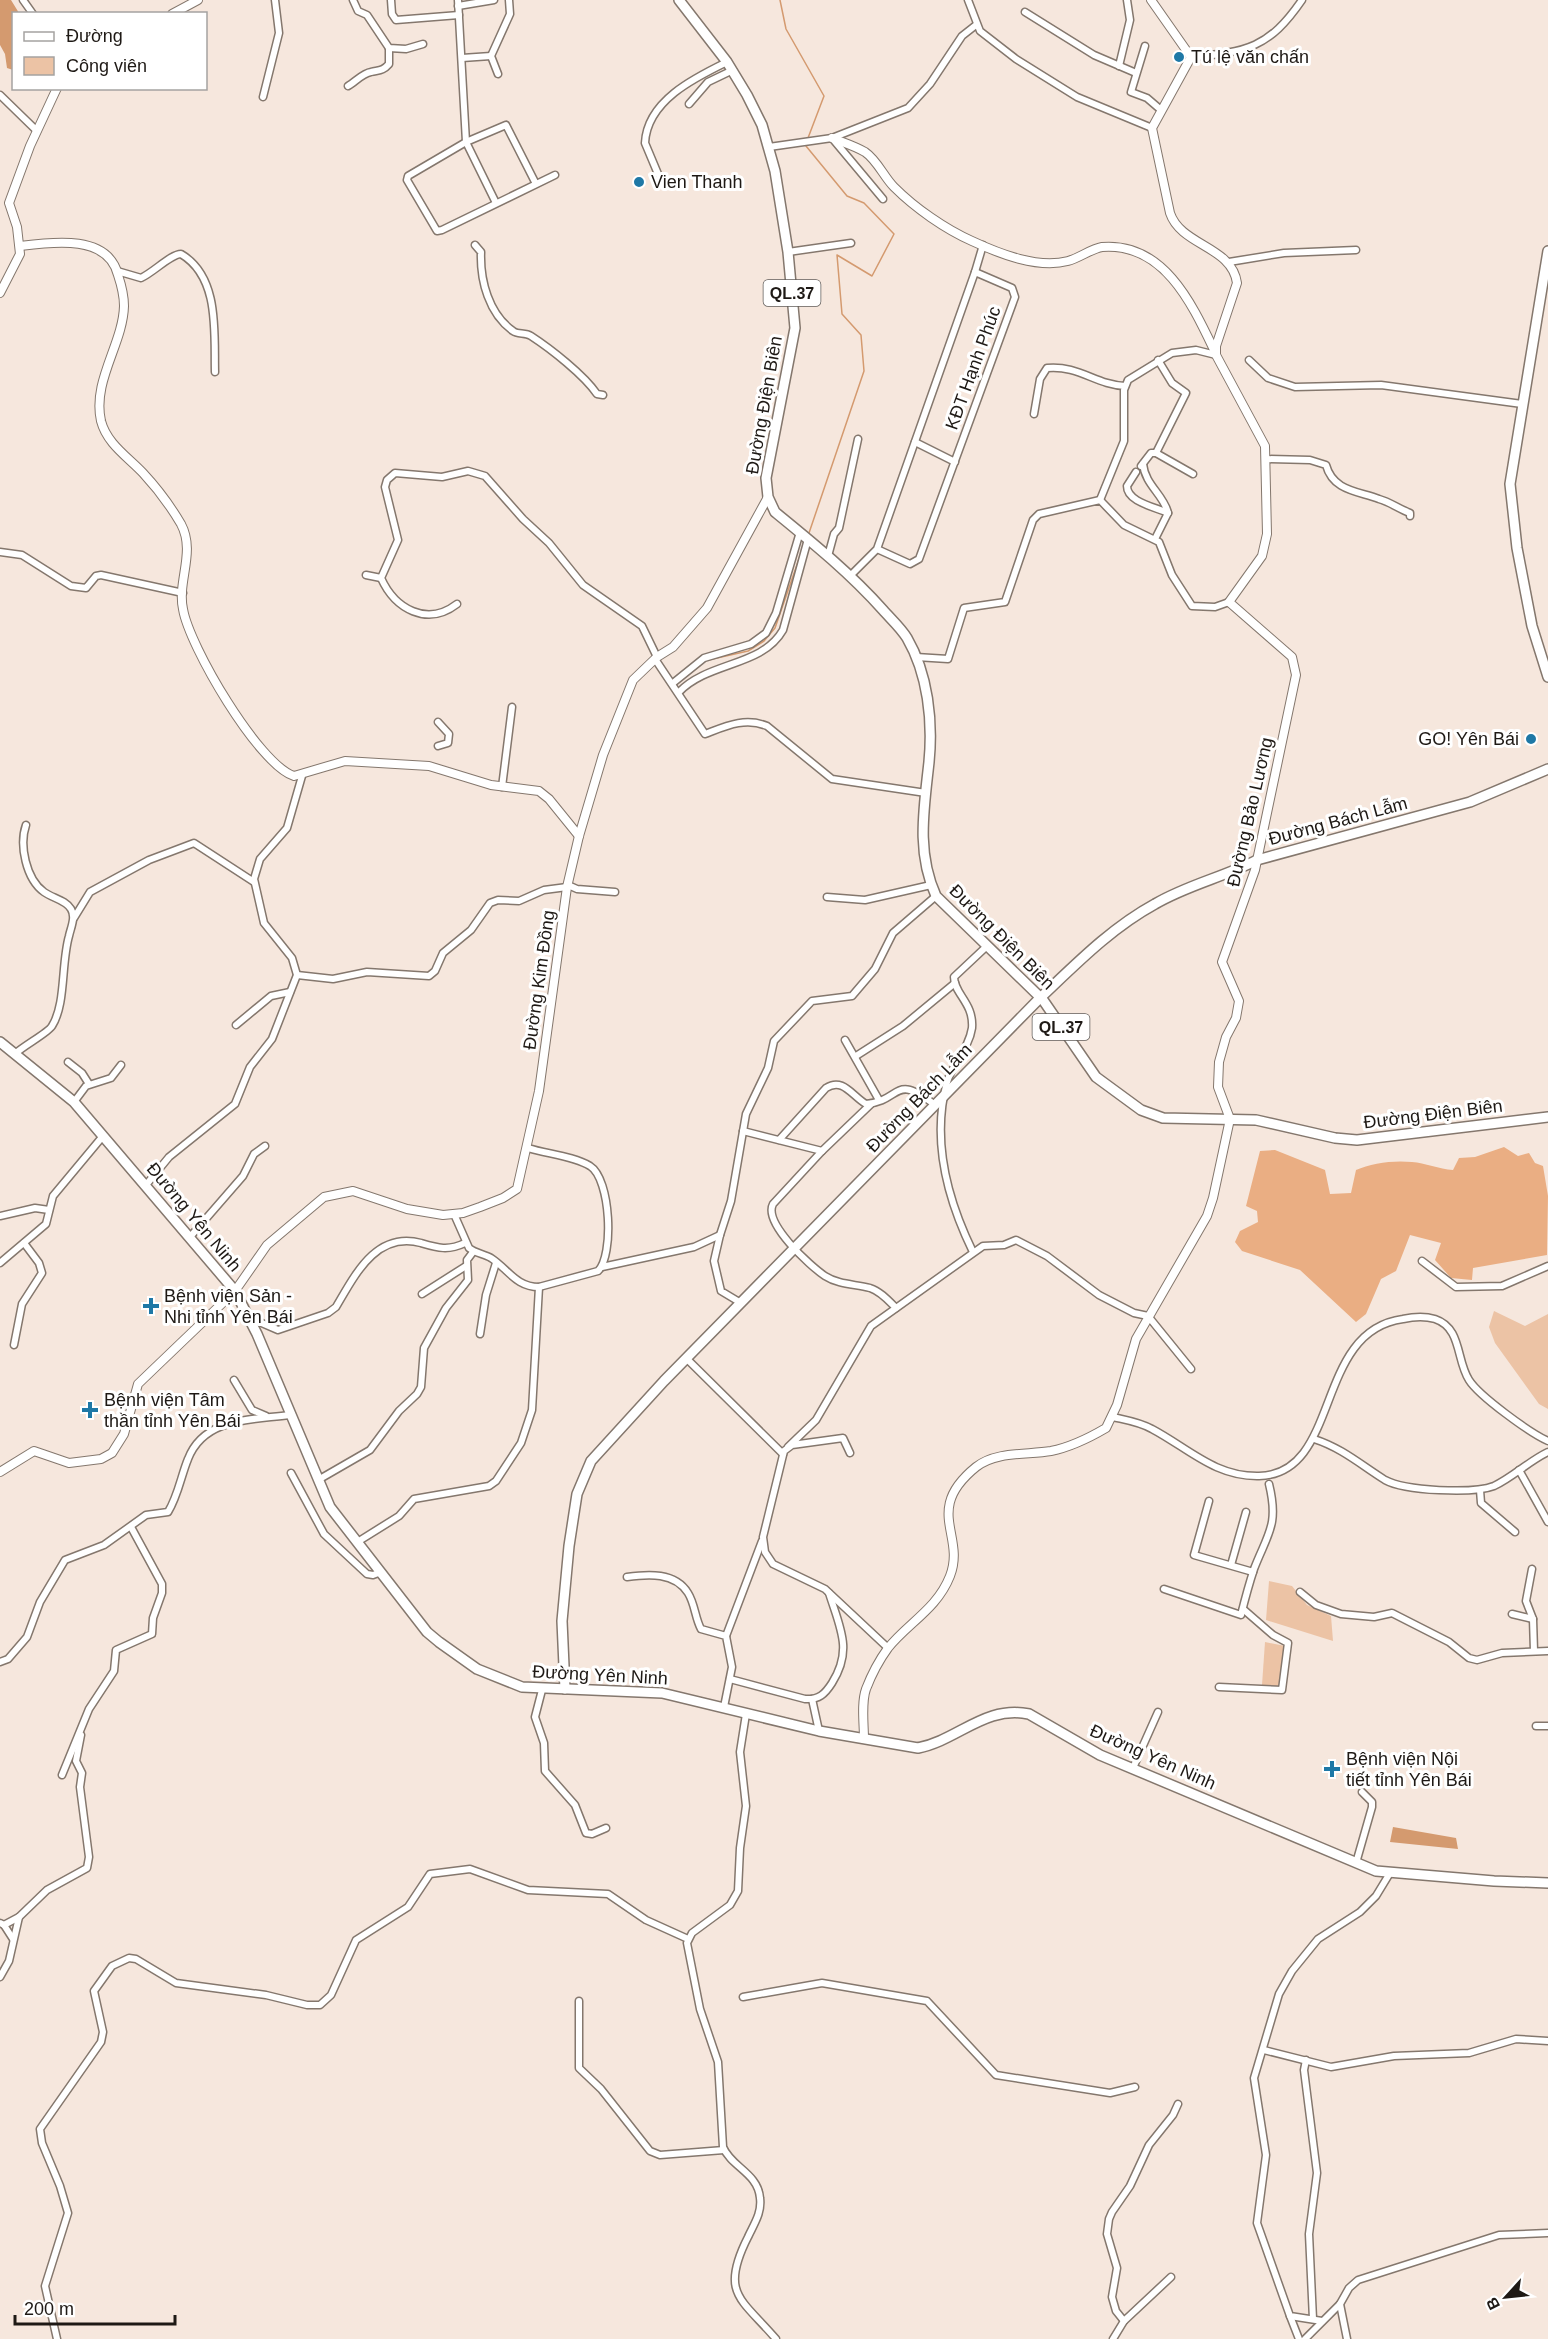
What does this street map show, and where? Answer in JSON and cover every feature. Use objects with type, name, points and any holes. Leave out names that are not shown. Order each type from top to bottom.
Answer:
[{"type":"main road","name":"Đường Điện Biên","points":[[679,0],[733,70],[747,95],[769,147],[781,201],[795,328],[766,478],[768,497],[775,512],[851,575],[906,636],[916,657],[923,681],[931,732],[921,836],[926,874],[936,896],[1040,998],[1096,1077],[1125,1101],[1148,1114],[1163,1118],[1256,1120],[1356,1140],[1548,1117]]},
{"type":"main road","points":[[1548,251],[1510,484],[1519,559],[1532,626],[1548,676]]},
{"type":"main road","name":"Đường Bách Lẫm","points":[[565,1689],[562,1621],[577,1494],[591,1461],[686,1358],[1040,998],[1102,940],[1153,904],[1182,890],[1257,860],[1470,802],[1548,769]]},
{"type":"main road","name":"Đường Yên Ninh","points":[[1,1044],[16,1053],[74,1102],[235,1291],[257,1334],[289,1415],[334,1513],[359,1541],[427,1632],[492,1677],[522,1687],[542,1690],[641,1690],[724,1707],[819,1731],[918,1748],[932,1744],[990,1715],[1018,1711],[1041,1719],[1094,1752],[1356,1863],[1390,1873],[1548,1882]]},
{"type":"street","points":[[176,12],[198,0]]},
{"type":"street","points":[[263,97],[279,33],[275,0]]},
{"type":"street","points":[[348,86],[370,72],[386,68],[389,64],[389,48],[367,15],[358,11],[353,0]]},
{"type":"street","points":[[391,0],[392,14],[396,20],[459,15]]},
{"type":"street","points":[[494,0],[458,3],[466,142],[496,203]]},
{"type":"street","points":[[498,74],[491,56],[510,14],[509,0]]},
{"type":"street","points":[[968,0],[976,25],[986,38],[1061,89],[1091,105],[1152,128]]},
{"type":"street","points":[[1119,66],[1130,20],[1127,0]]},
{"type":"street","points":[[1151,0],[1191,57]]},
{"type":"street","points":[[1191,57],[1235,53],[1250,48],[1283,28],[1302,0]]},
{"type":"street","points":[[1025,12],[1094,56],[1136,73]]},
{"type":"street","points":[[769,147],[831,138],[908,108],[926,90],[962,36],[976,25]]},
{"type":"street","points":[[389,48],[406,49],[423,44]]},
{"type":"street","points":[[1145,46],[1131,92],[1147,98],[1161,110]]},
{"type":"street","points":[[462,58],[491,56]]},
{"type":"street","points":[[1191,57],[1152,128],[1170,213],[1175,225],[1230,262],[1235,272],[1237,283],[1216,346],[1216,355]]},
{"type":"street","points":[[658,174],[645,143],[657,108],[703,73],[727,62]]},
{"type":"street","points":[[689,104],[708,82],[733,70]]},
{"type":"street","points":[[0,293],[17,262],[20,246],[9,203],[37,131],[56,90]]},
{"type":"street","points":[[0,95],[37,131]]},
{"type":"street","points":[[536,184],[506,125],[466,142],[408,176],[408,183],[437,231],[555,175]]},
{"type":"street","points":[[831,138],[883,199]]},
{"type":"street","points":[[831,138],[866,153],[894,187],[927,214],[972,241],[1015,259],[1030,262],[1065,262],[1098,248],[1117,247],[1143,254],[1164,268],[1190,302],[1265,446],[1267,534],[1262,556],[1229,602],[1215,607],[1192,606],[1172,575],[1159,542],[1124,525],[1100,500]]},
{"type":"street","points":[[0,204],[9,203]]},
{"type":"street","points":[[20,246],[44,243],[93,246],[106,252],[117,271],[124,306],[104,380],[100,408],[101,421],[112,442],[151,482],[182,527],[188,549],[183,593],[186,619],[225,701],[267,754],[284,771],[294,776],[302,776],[345,761],[429,766],[502,787],[530,788],[543,793],[579,836]]},
{"type":"street","points":[[788,252],[851,243]]},
{"type":"street","points":[[475,245],[481,252],[481,273],[490,301],[499,319],[515,333],[528,334],[586,377],[597,394],[603,395]]},
{"type":"street","points":[[975,272],[983,245]]},
{"type":"street","points":[[1230,262],[1284,253],[1356,250]]},
{"type":"street","points":[[117,271],[141,278],[162,266],[176,254],[187,257],[206,286],[212,301],[215,372]]},
{"type":"street","name":"KĐT Hạnh Phúc","points":[[851,575],[877,549],[975,272],[1012,288],[1015,297],[919,559],[910,564],[877,549]]},
{"type":"street","points":[[482,304],[490,301]]},
{"type":"street","points":[[1100,500],[1124,441],[1125,386],[1134,375],[1158,360],[1188,350],[1216,355]]},
{"type":"street","points":[[1156,453],[1186,393],[1172,383],[1158,360]]},
{"type":"street","points":[[1249,360],[1268,378],[1295,387],[1381,386],[1522,404]]},
{"type":"street","points":[[1034,414],[1040,379],[1047,368],[1074,369],[1102,382],[1125,386]]},
{"type":"street","points":[[828,556],[834,534],[839,528],[858,439]]},
{"type":"street","points":[[915,442],[955,462]]},
{"type":"street","points":[[1168,513],[1132,498],[1127,486],[1151,453],[1156,453],[1193,474]]},
{"type":"street","points":[[1266,459],[1310,460],[1326,465],[1328,474],[1347,490],[1377,498],[1410,513],[1410,516]]},
{"type":"street","points":[[1140,467],[1149,484],[1165,504],[1168,513],[1155,539]]},
{"type":"street","points":[[457,604],[446,613],[431,616],[414,611],[387,592],[381,578],[398,540],[385,487],[389,477],[398,473],[438,477],[468,471],[485,476],[523,519],[549,543],[587,589],[642,626],[656,658],[705,734],[732,723],[758,723],[767,726],[832,779],[926,793]]},
{"type":"street","name":"Đường Kim Đồng","points":[[0,1472],[34,1451],[69,1463],[94,1461],[112,1453],[124,1434],[138,1383],[235,1291],[267,1245],[297,1218],[331,1194],[353,1191],[407,1209],[431,1214],[454,1214],[511,1194],[519,1184],[539,1091],[568,886],[579,836],[603,755],[629,687],[656,658],[673,646],[706,608],[768,497]]},
{"type":"street","points":[[916,657],[948,659],[964,608],[1005,602],[1033,520],[1039,514],[1100,500]]},
{"type":"street","points":[[673,683],[704,658],[751,644],[766,633],[776,613],[800,532]]},
{"type":"street","points":[[679,692],[709,671],[766,650],[776,642],[783,630],[808,539]]},
{"type":"street","points":[[0,552],[22,555],[71,586],[86,588],[96,576],[101,574],[183,593]]},
{"type":"street","points":[[366,575],[381,578]]},
{"type":"street","name":"Đường Bảo Lương","points":[[1229,602],[1292,657],[1296,675],[1257,860],[1222,962],[1239,1001],[1236,1018],[1226,1037],[1219,1062],[1218,1087],[1230,1119]]},
{"type":"street","points":[[502,787],[512,707]]},
{"type":"street","points":[[438,722],[449,734],[448,743],[438,746]]},
{"type":"street","points":[[146,1185],[169,1157],[235,1104],[250,1067],[272,1039],[297,975],[292,958],[264,923],[254,882],[260,859],[281,837],[289,823],[302,776]]},
{"type":"street","points":[[26,825],[23,847],[32,878],[44,893],[68,905],[74,919]]},
{"type":"street","points":[[16,1053],[30,1040],[50,1030],[57,1015],[63,958],[74,919],[90,892],[149,860],[194,843],[254,882]]},
{"type":"street","points":[[827,897],[856,901],[874,899],[931,885]]},
{"type":"street","points":[[297,975],[333,979],[368,972],[429,976],[435,971],[442,953],[471,930],[490,903],[498,900],[519,901],[544,890],[568,886],[577,889],[615,892]]},
{"type":"street","points":[[741,1303],[721,1292],[714,1261],[731,1201],[746,1114],[768,1068],[774,1041],[812,1001],[852,996],[875,969],[893,933],[936,896]]},
{"type":"street","points":[[856,1056],[903,1026],[955,983],[957,972],[987,946]]},
{"type":"street","points":[[955,983],[969,1006],[971,1029],[966,1046],[948,1079],[941,1119],[947,1190],[957,1221],[973,1252]]},
{"type":"street","points":[[236,1024],[271,996],[290,992]]},
{"type":"street","points":[[845,1040],[879,1100]]},
{"type":"street","points":[[68,1062],[82,1073],[89,1084]]},
{"type":"street","points":[[74,1102],[89,1084],[111,1078],[121,1065]]},
{"type":"street","points":[[779,1140],[829,1086],[841,1084],[863,1103],[871,1104]]},
{"type":"street","points":[[896,1308],[872,1288],[843,1284],[825,1276],[795,1249],[777,1227],[770,1210],[822,1151],[871,1104],[906,1089],[917,1092],[935,1106]]},
{"type":"street","points":[[864,1739],[866,1689],[888,1648],[924,1615],[950,1577],[954,1563],[948,1527],[950,1502],[970,1473],[993,1459],[1051,1451],[1074,1444],[1106,1428],[1113,1417],[1136,1339],[1207,1216],[1225,1150],[1230,1119]]},
{"type":"street","points":[[743,1131],[822,1151]]},
{"type":"street","points":[[0,1263],[46,1224],[56,1192],[103,1136]]},
{"type":"street","points":[[190,1237],[243,1176],[254,1154],[266,1146]]},
{"type":"street","points":[[528,1148],[593,1167],[603,1186],[607,1203],[607,1257],[602,1267]]},
{"type":"street","points":[[0,1216],[35,1208],[49,1210]]},
{"type":"street","points":[[454,1214],[465,1243],[473,1252],[496,1263],[516,1280],[539,1287],[595,1272],[602,1267],[694,1247],[720,1235]]},
{"type":"street","points":[[724,1707],[732,1663],[726,1636],[763,1537],[783,1454],[816,1420],[871,1326],[973,1252],[983,1246],[1004,1245],[1016,1240],[1047,1256],[1100,1295],[1134,1313],[1148,1316],[1191,1369]]},
{"type":"street","points":[[249,1318],[278,1330],[328,1313],[336,1307],[370,1255],[383,1246],[410,1242],[446,1249],[465,1243]]},
{"type":"street","points":[[14,1345],[22,1304],[42,1273],[39,1263],[24,1243]]},
{"type":"street","points":[[318,1480],[370,1450],[401,1408],[417,1394],[421,1387],[424,1348],[446,1308],[468,1280],[467,1258],[473,1252]]},
{"type":"street","points":[[1422,1261],[1456,1287],[1502,1286],[1548,1266]]},
{"type":"street","points":[[480,1334],[486,1295],[496,1263]]},
{"type":"street","points":[[423,1294],[466,1266]]},
{"type":"street","points":[[359,1541],[399,1516],[414,1499],[482,1489],[496,1481],[521,1443],[530,1419],[539,1287]]},
{"type":"street","points":[[1113,1417],[1151,1428],[1210,1466],[1249,1476],[1265,1476],[1297,1461],[1314,1439],[1333,1384],[1365,1336],[1382,1324],[1409,1318],[1430,1318],[1445,1324],[1454,1335],[1466,1374],[1473,1386],[1526,1429],[1548,1441]]},
{"type":"street","points":[[686,1358],[783,1454]]},
{"type":"street","points":[[234,1380],[252,1410],[269,1417]]},
{"type":"street","points":[[0,1662],[8,1659],[27,1637],[40,1602],[65,1560],[104,1545],[146,1515],[169,1511],[192,1451],[213,1430],[228,1422],[289,1415]]},
{"type":"street","points":[[788,1447],[843,1438],[850,1453]]},
{"type":"street","points":[[1314,1439],[1340,1448],[1383,1478],[1398,1485],[1480,1490],[1494,1485],[1548,1452]]},
{"type":"street","points":[[1519,1470],[1548,1522]]},
{"type":"street","points":[[291,1473],[327,1538],[369,1575],[381,1572]]},
{"type":"street","points":[[1164,1589],[1241,1615],[1253,1572],[1273,1525],[1274,1504],[1269,1484]]},
{"type":"street","points":[[1480,1490],[1481,1503],[1515,1533]]},
{"type":"street","points":[[1209,1501],[1194,1555],[1253,1572]]},
{"type":"street","points":[[1231,1565],[1246,1512]]},
{"type":"street","points":[[62,1775],[89,1709],[114,1671],[116,1650],[152,1634],[153,1618],[161,1599],[162,1584],[131,1527]]},
{"type":"street","points":[[763,1537],[766,1556],[776,1567],[829,1592],[888,1648]]},
{"type":"street","points":[[1532,1569],[1526,1601],[1533,1619],[1534,1651]]},
{"type":"street","points":[[627,1577],[658,1574],[683,1587],[690,1595],[701,1629],[726,1636]]},
{"type":"street","points":[[730,1679],[812,1699],[827,1690],[844,1658],[844,1643],[829,1592]]},
{"type":"street","points":[[1300,1592],[1316,1605],[1341,1614],[1374,1617],[1392,1613],[1449,1642],[1469,1658],[1477,1660],[1502,1653],[1548,1651]]},
{"type":"street","points":[[1219,1688],[1282,1690],[1288,1643],[1273,1635],[1243,1609]]},
{"type":"street","points":[[1512,1614],[1533,1619]]},
{"type":"street","points":[[542,1690],[535,1717],[544,1743],[546,1774],[574,1805],[586,1833],[606,1828]]},
{"type":"street","points":[[812,1699],[819,1731]]},
{"type":"street","points":[[1133,1768],[1158,1712]]},
{"type":"street","points":[[746,1713],[740,1752],[746,1810],[740,1848],[738,1891],[730,1905],[692,1933],[688,1939],[699,2009],[718,2062],[724,2150],[750,2175],[760,2199],[756,2222],[736,2262],[734,2274],[737,2292],[747,2310],[776,2339]]},
{"type":"street","points":[[1536,1726],[1548,1726]]},
{"type":"street","points":[[13,1939],[2,1924],[19,1917],[47,1890],[87,1868],[89,1857],[80,1787],[82,1773],[76,1761],[81,1735]]},
{"type":"street","points":[[1356,1863],[1372,1807],[1372,1802],[1362,1792]]},
{"type":"street","points":[[57,2339],[45,2286],[68,2213],[60,2186],[42,2143],[40,2129],[101,2042],[103,2032],[94,1991],[118,1961],[124,1958],[136,1959],[164,1978],[180,1983],[266,1995],[307,2006],[317,2005],[331,1995],[359,1937],[408,1907],[430,1874],[461,1869],[473,1869],[528,1890],[608,1894],[646,1920],[688,1939]]},
{"type":"street","points":[[1299,2339],[1257,2223],[1266,2156],[1254,2078],[1279,1994],[1292,1971],[1318,1939],[1360,1912],[1376,1896],[1390,1873]]},
{"type":"street","points":[[0,1977],[9,1961],[19,1917]]},
{"type":"street","points":[[743,1997],[822,1983],[927,2001],[996,2074],[1110,2093],[1135,2087]]},
{"type":"street","points":[[579,2001],[579,2068],[601,2089],[650,2151],[660,2155],[724,2150]]},
{"type":"street","points":[[1264,2049],[1338,2067],[1394,2056],[1469,2053],[1515,2039],[1548,2041]]},
{"type":"street","points":[[1306,2060],[1304,2070],[1317,2173],[1309,2234],[1313,2319]]},
{"type":"street","points":[[1124,2321],[1116,2311],[1112,2297],[1117,2268],[1107,2234],[1109,2220],[1130,2186],[1149,2145],[1173,2115],[1178,2104]]},
{"type":"street","points":[[1305,2339],[1340,2304],[1349,2288],[1366,2277],[1499,2235],[1548,2233]]},
{"type":"street","points":[[1113,2339],[1124,2321],[1172,2277]]},
{"type":"street","points":[[1340,2304],[1341,2322],[1347,2339]]},
{"type":"street","points":[[1290,2316],[1341,2322]]},
{"type":"green space","points":[[1494,1311],[1525,1326],[1548,1314],[1548,1409],[1539,1404],[1495,1343],[1489,1327]]},
{"type":"green space","points":[[1269,1581],[1292,1586],[1307,1605],[1331,1616],[1333,1641],[1266,1620]]},
{"type":"green space","points":[[1265,1642],[1285,1646],[1281,1687],[1262,1685]]},
{"type":"shaded area","points":[[0,0],[11,0],[18,12],[12,12],[12,70],[7,68],[5,54],[0,45]]},
{"type":"shaded area","points":[[1504,1147],[1518,1156],[1529,1153],[1535,1163],[1543,1166],[1548,1196],[1547,1255],[1473,1268],[1472,1280],[1451,1278],[1435,1260],[1441,1243],[1410,1235],[1396,1271],[1381,1279],[1366,1314],[1356,1322],[1300,1270],[1242,1251],[1235,1242],[1240,1231],[1258,1222],[1257,1211],[1246,1206],[1260,1151],[1275,1150],[1325,1170],[1330,1194],[1351,1193],[1356,1170],[1369,1166],[1405,1161],[1453,1170],[1459,1158],[1475,1157]]},
{"type":"shaded area","points":[[1393,1827],[1456,1838],[1458,1849],[1390,1842]]},
{"type":"waterway","points":[[780,0],[786,29],[824,96],[808,138]]},
{"type":"waterway","points":[[806,146],[847,196],[864,203],[894,234],[872,276],[837,255],[842,314],[861,335],[864,371],[809,533]]},
{"type":"waterway","points":[[708,660],[748,651],[764,641],[775,628],[800,556]]},
{"type":"place","name":"Tú lệ văn chấn","points":[[1179,57]]},
{"type":"place","name":"Vien Thanh","points":[[639,182]]},
{"type":"place","name":"GO! Yên Bái","points":[[1531,739]]},
{"type":"place","name":"Bệnh viện Sản - Nhi tỉnh Yên Bái","points":[[151,1306]]},
{"type":"place","name":"Bệnh viện Tâm thần tỉnh Yên Bái","points":[[90,1410]]},
{"type":"place","name":"Bệnh viện Nội tiết tỉnh Yên Bái","points":[[1332,1769]]}]
